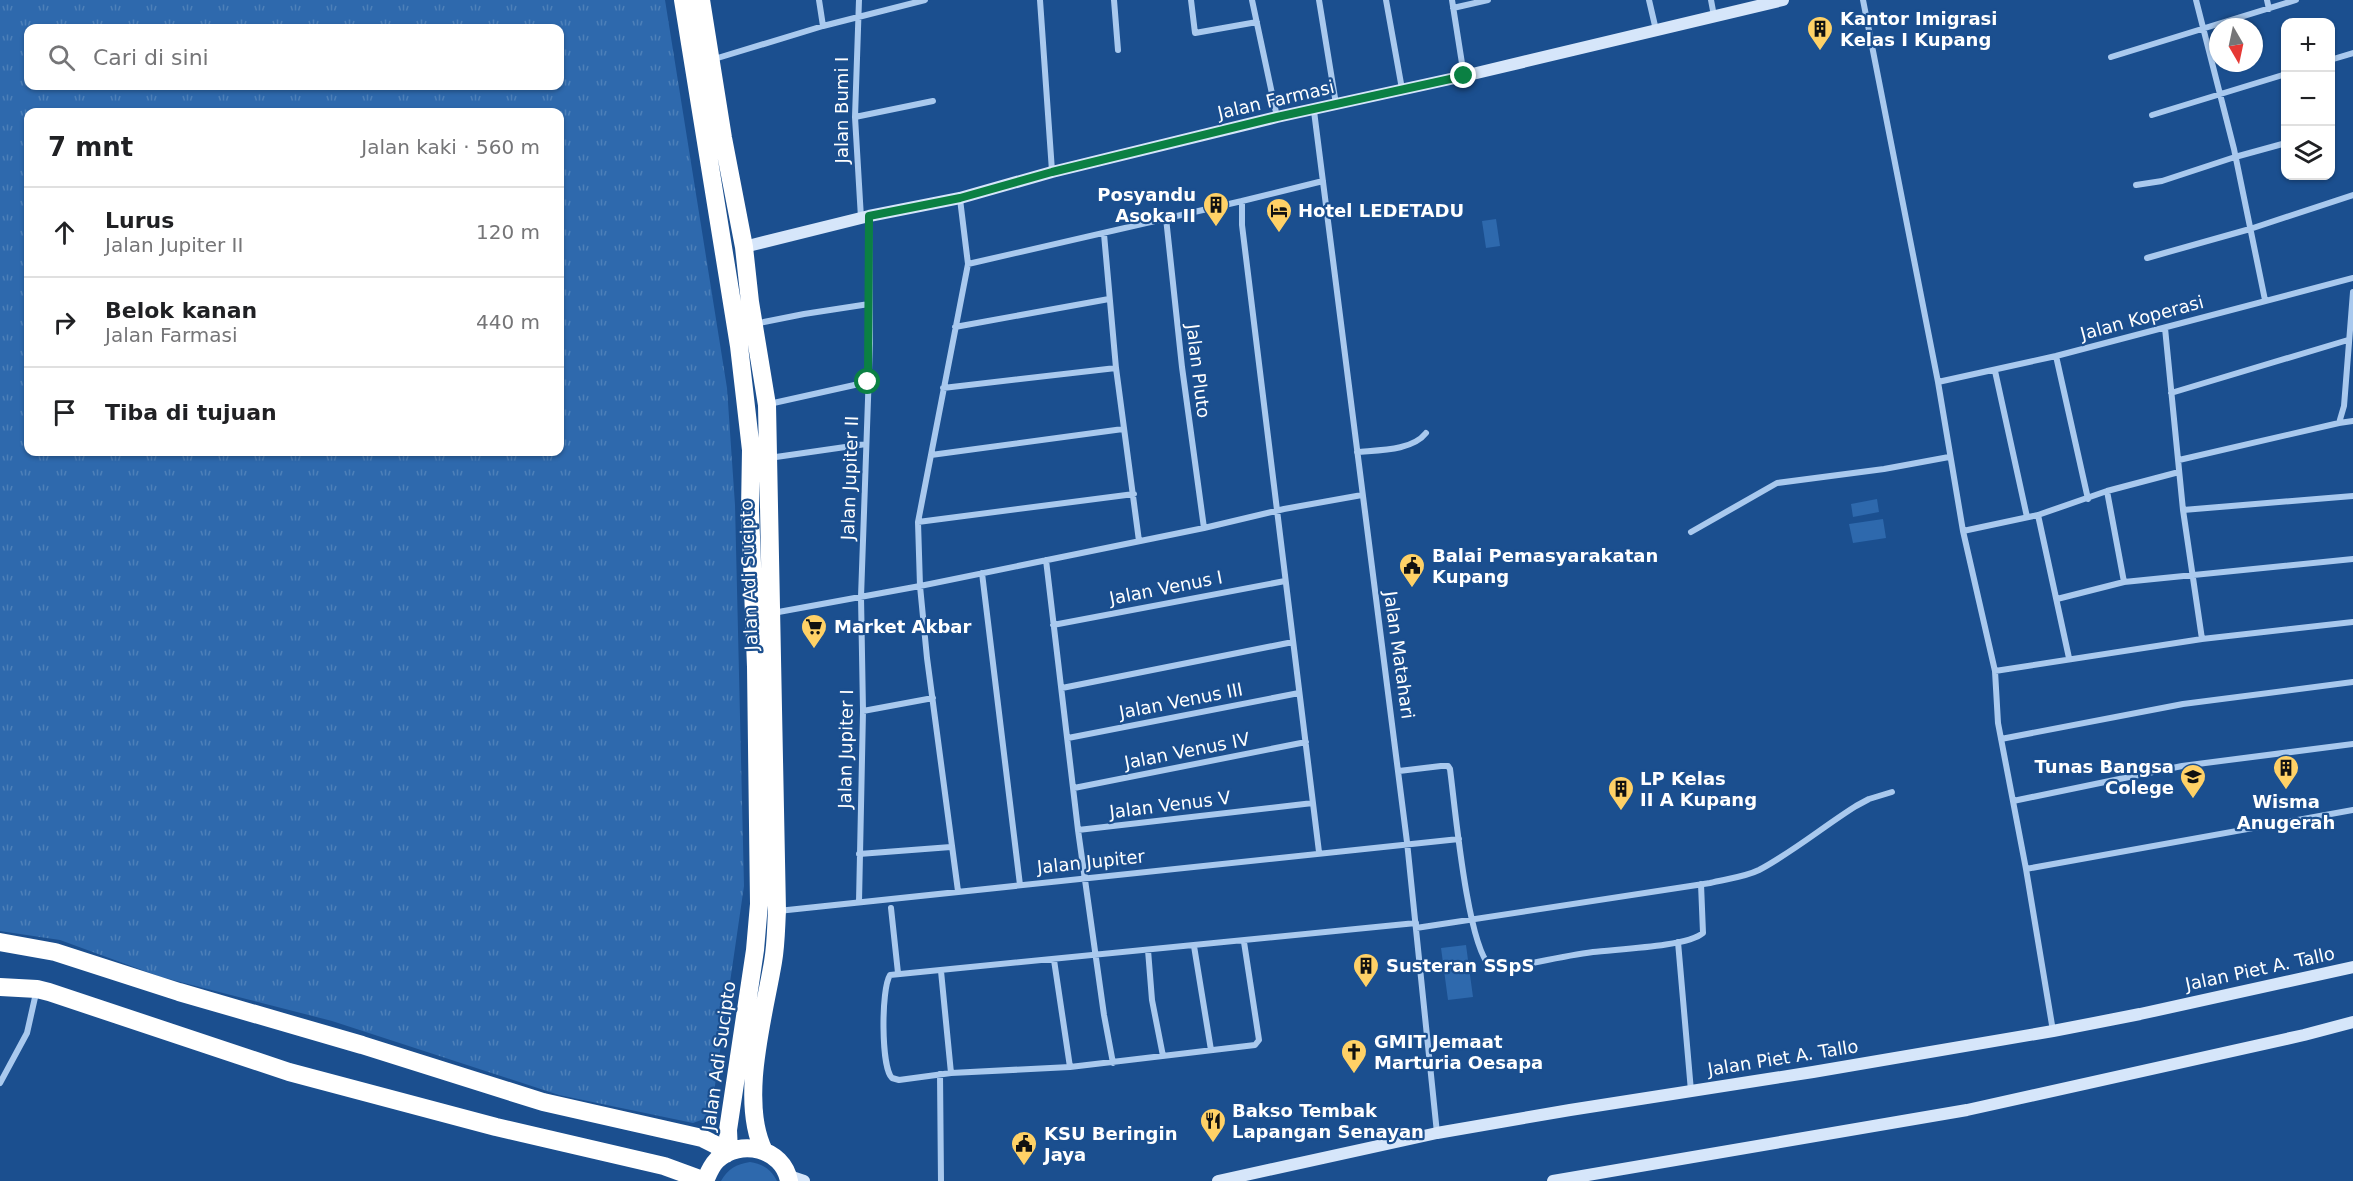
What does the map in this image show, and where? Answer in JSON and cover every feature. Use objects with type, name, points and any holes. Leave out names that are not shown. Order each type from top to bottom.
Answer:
[{"type":"highway","name":"Jalan Adi Sucipto","points":[[683,0],[746,398],[751,450],[750,511],[772,613],[777,911],[773,958],[754,1083],[753,1120],[764,1151]]},
{"type":"highway","name":"Jalan Adi Sucipto","points":[[701,0],[723,138],[744,247],[767,405],[761,561],[758,926],[728,1130],[727,1153]]},
{"type":"highway","points":[[0,942],[55,952],[179,992],[362,1045],[543,1102],[702,1138],[727,1153]]},
{"type":"highway","points":[[0,987],[37,989],[289,1072],[516,1132],[664,1166],[705,1181],[716,1161],[727,1153],[746,1148],[764,1151],[774,1157],[794,1179]]},
{"type":"main road","name":"Jalan Farmasi","points":[[744,247],[960,198],[1052,172],[1277,117],[1314,111],[1761,3],[1783,0]]},
{"type":"main road","name":"Jalan Piet A. Tallo","points":[[1218,1181],[1261,1176],[1437,1133],[2053,1031],[2353,967]]},
{"type":"main road","points":[[1553,1181],[1967,1110],[2353,1022]]},
{"type":"street","points":[[819,0],[823,26]]},
{"type":"street","name":"Jalan Bumi I","points":[[859,0],[855,117],[865,218]]},
{"type":"street","points":[[711,61],[823,26],[925,0]]},
{"type":"street","points":[[1040,0],[1052,172]]},
{"type":"street","points":[[1114,0],[1118,50]]},
{"type":"street","points":[[1191,0],[1195,33],[1257,22]]},
{"type":"street","points":[[1252,0],[1277,117]]},
{"type":"street","points":[[1318,0],[1337,104]]},
{"type":"street","points":[[1386,0],[1402,89]]},
{"type":"street","points":[[1452,0],[1464,76]]},
{"type":"street","points":[[1453,8],[1488,0]]},
{"type":"street","points":[[1649,0],[1656,30]]},
{"type":"street","points":[[1711,0],[1714,16]]},
{"type":"street","points":[[1863,0],[1938,382],[1963,531],[1995,671],[1998,723],[2026,869],[2053,1031]]},
{"type":"street","points":[[2196,0],[2221,94],[2265,300]]},
{"type":"street","points":[[2267,0],[2269,9]]},
{"type":"street","points":[[2111,57],[2296,0]]},
{"type":"street","points":[[2335,59],[2353,53]]},
{"type":"street","points":[[2152,115],[2281,76]]},
{"type":"street","points":[[855,117],[933,101]]},
{"type":"street","name":"Jalan Matahari","points":[[1314,111],[1399,771],[1437,1133]]},
{"type":"street","points":[[2136,185],[2162,181],[2281,144]]},
{"type":"street","points":[[968,264],[1323,181]]},
{"type":"street","points":[[2147,258],[2250,230],[2353,195]]},
{"type":"street","points":[[958,891],[920,586],[918,522],[968,264],[960,198]]},
{"type":"street","points":[[1242,201],[1242,225],[1319,852]]},
{"type":"street","name":"Jalan Jupiter II","points":[[861,597],[869,304],[865,218]]},
{"type":"street","name":"Jalan Pluto","points":[[1166,218],[1182,368],[1204,528]]},
{"type":"street","points":[[1104,234],[1116,368],[1139,541]]},
{"type":"street","name":"Jalan Koperasi","points":[[1938,382],[2056,357],[2353,278]]},
{"type":"street","points":[[2339,423],[2344,406],[2353,292]]},
{"type":"street","points":[[955,327],[1109,298]]},
{"type":"street","points":[[754,324],[869,304]]},
{"type":"street","points":[[2165,328],[2183,510],[2202,639]]},
{"type":"street","points":[[2171,393],[2348,340]]},
{"type":"street","points":[[2056,357],[2088,498]]},
{"type":"street","points":[[944,388],[1116,368]]},
{"type":"street","points":[[1995,371],[2027,517]]},
{"type":"street","points":[[767,405],[868,382]]},
{"type":"street","points":[[2179,460],[2353,421]]},
{"type":"street","points":[[930,455],[1123,429]]},
{"type":"street","points":[[1357,452],[1404,445],[1418,441],[1426,433]]},
{"type":"street","points":[[766,458],[866,444]]},
{"type":"street","points":[[1691,532],[1777,483],[1884,469],[1949,457]]},
{"type":"street","points":[[1963,531],[2038,515],[2107,491],[2179,472]]},
{"type":"street","points":[[2107,491],[2124,582]]},
{"type":"street","points":[[918,522],[1134,494]]},
{"type":"street","points":[[772,613],[920,586],[1204,528],[1278,510],[1362,495]]},
{"type":"street","points":[[2183,510],[2353,496]]},
{"type":"street","points":[[2038,515],[2069,658]]},
{"type":"street","points":[[2056,599],[2124,582],[2353,559]]},
{"type":"street","points":[[1046,560],[1078,830],[1113,1063]]},
{"type":"street","points":[[982,573],[1020,885]]},
{"type":"street","name":"Jalan Venus I","points":[[1053,625],[1286,581]]},
{"type":"street","name":"Jalan Jupiter I","points":[[859,902],[863,711],[861,597]]},
{"type":"street","points":[[1995,671],[2202,639],[2353,622]]},
{"type":"street","points":[[1062,688],[1293,642]]},
{"type":"street","points":[[2001,739],[2213,699],[2353,682]]},
{"type":"street","name":"Jalan Venus III","points":[[1068,738],[1299,693]]},
{"type":"street","points":[[863,711],[933,698]]},
{"type":"street","name":"Jalan Venus IV","points":[[1074,788],[1306,742]]},
{"type":"street","points":[[2013,801],[2182,766],[2353,744]]},
{"type":"street","points":[[1399,771],[1448,766],[1472,921],[1478,945],[1490,966],[1500,969],[1596,951],[1678,942],[1700,936],[1703,933],[1701,884]]},
{"type":"street","points":[[1244,942],[1259,1040],[1255,1045],[1070,1068],[951,1073],[898,1080],[889,1075],[886,1068],[885,985],[890,975],[898,973],[941,971],[1148,950],[1472,921],[1701,884],[1758,870],[1856,806],[1869,799],[1892,792]]},
{"type":"street","name":"Jalan Venus V","points":[[1078,830],[1312,803]]},
{"type":"street","points":[[2026,869],[2353,810]]},
{"type":"street","name":"Jalan Jupiter","points":[[777,911],[1459,838]]},
{"type":"street","points":[[859,854],[951,847]]},
{"type":"street","points":[[891,908],[898,973]]},
{"type":"street","points":[[1678,942],[1691,1091]]},
{"type":"street","points":[[1194,946],[1211,1050]]},
{"type":"street","points":[[1148,950],[1152,1000],[1163,1056]]},
{"type":"street","points":[[1054,960],[1070,1068]]},
{"type":"street","points":[[941,971],[951,1073]]},
{"type":"street","points":[[0,1083],[27,1033],[37,989]]},
{"type":"street","points":[[940,1074],[941,1181]]},
{"type":"green space","points":[[0,0],[665,0],[727,388],[735,505],[744,886],[711,1113],[704,1119],[693,1123],[559,1095],[332,1021],[161,977],[60,940],[0,931]]},
{"type":"green space","points":[[1496,219],[1500,246],[1486,248],[1482,221]]},
{"type":"green space","points":[[1877,499],[1879,512],[1853,517],[1851,504]]},
{"type":"green space","points":[[1883,519],[1886,538],[1853,543],[1849,524]]},
{"type":"green space","points":[[1466,945],[1473,997],[1448,1000],[1441,948]]},
{"type":"green space","points":[[750,1162],[766,1168],[777,1181],[721,1181],[733,1168]]},
{"type":"place","name":"Kantor Imigrasi Kelas I Kupang","points":[[1820,52]]},
{"type":"place","name":"Posyandu Asoka II","points":[[1216,228]]},
{"type":"place","name":"Hotel LEDETADU","points":[[1279,234]]},
{"type":"place","name":"Balai Pemasyarakatan Kupang","points":[[1412,589]]},
{"type":"place","name":"Market Akbar","points":[[814,650]]},
{"type":"place","name":"Wisma Anugerah","points":[[2286,791]]},
{"type":"place","name":"Tunas Bangsa Colege","points":[[2193,800]]},
{"type":"place","name":"LP Kelas II A Kupang","points":[[1621,812]]},
{"type":"place","name":"Susteran SSpS","points":[[1366,989]]},
{"type":"place","name":"GMIT Jemaat Marturia Oesapa","points":[[1354,1075]]},
{"type":"place","name":"Bakso Tembak Lapangan Senayan","points":[[1213,1144]]},
{"type":"place","name":"KSU Beringin Jaya","points":[[1024,1167]]},
{"type":"route","points":[[868,382],[869,216],[960,198],[1052,172],[1277,117],[1314,111],[1464,76]]}]
